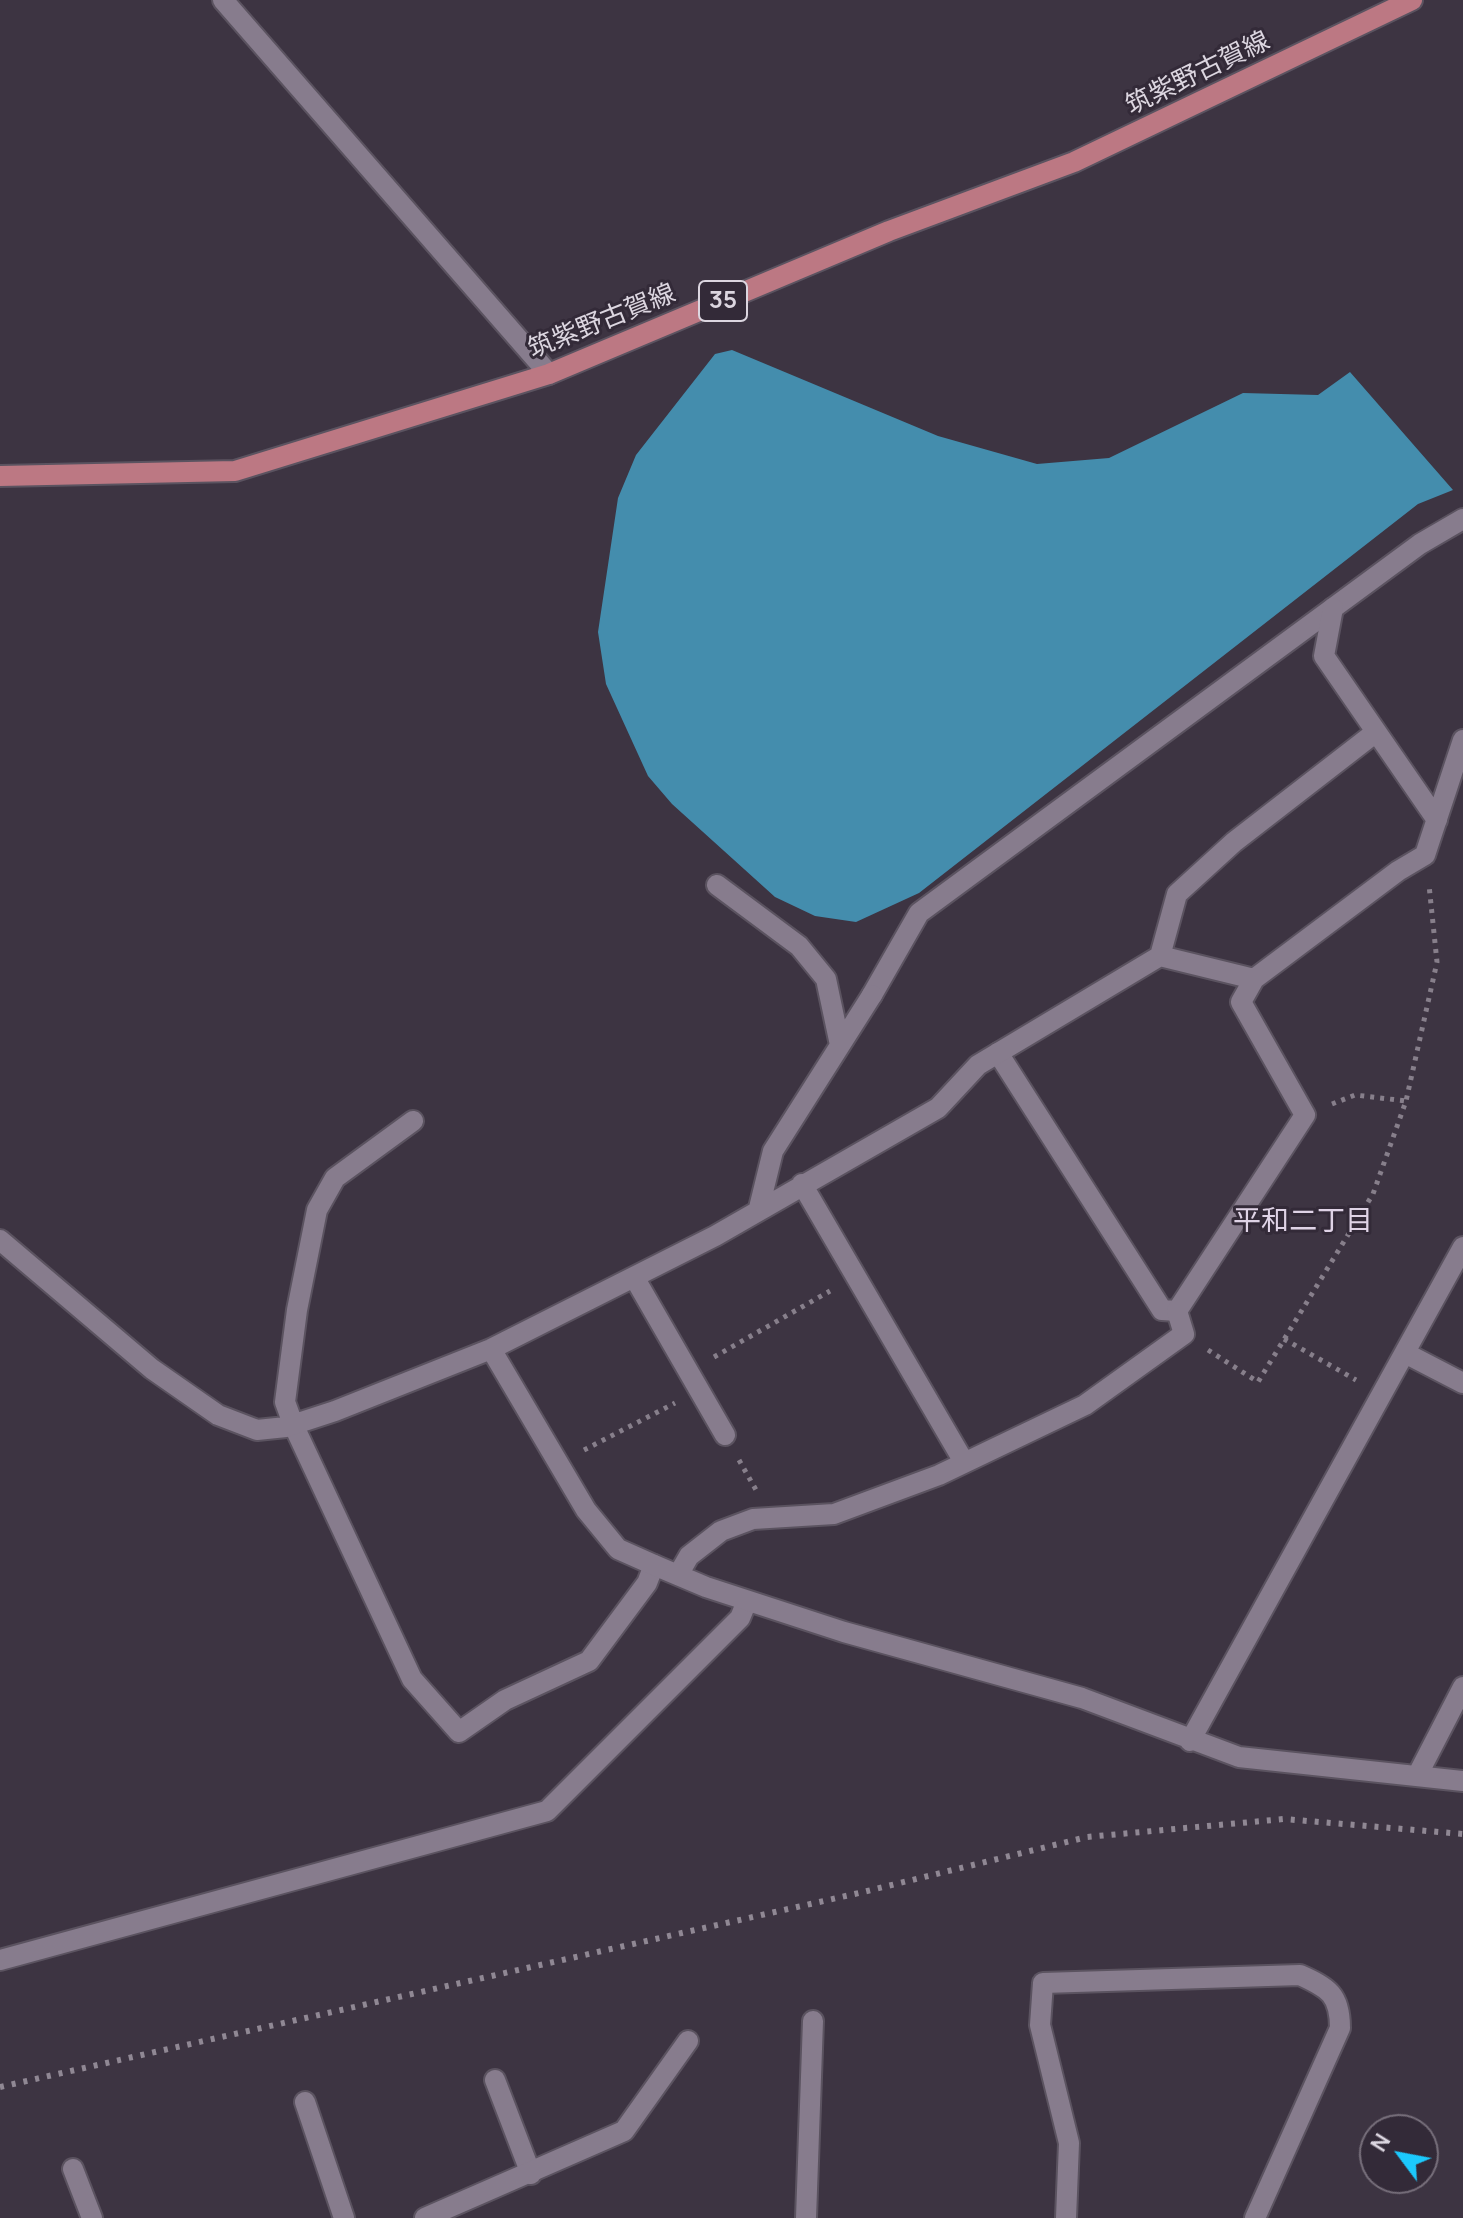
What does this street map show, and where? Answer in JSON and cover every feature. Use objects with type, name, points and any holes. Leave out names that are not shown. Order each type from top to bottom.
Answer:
[{"type":"main road","name":"筑紫野古賀線","points":[[0,476],[235,471],[549,374],[889,231],[1074,162],[1412,0]]},
{"type":"street","points":[[223,0],[549,374]]},
{"type":"street","points":[[759,1208],[773,1151],[872,995],[919,913],[1420,544],[1463,519]]},
{"type":"street","points":[[1333,608],[1324,656],[1437,820]]},
{"type":"street","points":[[0,1240],[152,1369],[218,1415],[257,1430],[293,1424],[335,1411],[491,1349],[715,1236],[938,1108],[978,1065],[1160,956],[1177,894],[1234,842],[1376,732]]},
{"type":"street","points":[[1177,1311],[1305,1115],[1241,1002],[1254,979],[1398,871],[1425,855],[1463,740]]},
{"type":"street","points":[[717,885],[799,946],[826,979],[840,1045]]},
{"type":"street","points":[[1160,956],[1254,979]]},
{"type":"street","points":[[998,1053],[1162,1310],[1177,1311]]},
{"type":"street","points":[[413,1121],[335,1178],[317,1210],[297,1310],[285,1402],[412,1679],[459,1732],[505,1700],[589,1661],[647,1583],[654,1565]]},
{"type":"street","points":[[802,1184],[964,1462]]},
{"type":"street","points":[[1190,1741],[1463,1247]]},
{"type":"street","points":[[634,1277],[725,1435]]},
{"type":"street","points":[[678,1575],[689,1556],[721,1531],[753,1519],[834,1514],[964,1462],[1085,1405],[1184,1334],[1177,1311]]},
{"type":"street","points":[[491,1349],[586,1510],[618,1549],[747,1601],[1082,1698],[1239,1757],[1463,1781]]},
{"type":"street","points":[[1405,1353],[1463,1383]]},
{"type":"street","points":[[0,1960],[547,1811],[740,1618],[747,1601]]},
{"type":"street","points":[[1417,1776],[1463,1687]]},
{"type":"street","points":[[1066,2218],[1069,2143],[1040,2025],[1043,1983],[1300,1975],[1324,1985],[1340,2006],[1340,2028],[1255,2218]]},
{"type":"street","points":[[806,2218],[813,2021]]},
{"type":"street","points":[[425,2218],[624,2131],[688,2041]]},
{"type":"street","points":[[495,2080],[531,2174]]},
{"type":"street","points":[[305,2102],[344,2218]]},
{"type":"street","points":[[73,2169],[92,2218]]},
{"type":"path","points":[[1184,1334],[1258,1382],[1373,1194],[1406,1101],[1437,962],[1425,855]]},
{"type":"path","points":[[1305,1115],[1355,1095],[1406,1101]]},
{"type":"path","points":[[558,1463],[694,1381],[855,1276]]},
{"type":"path","points":[[1284,1339],[1382,1395]]},
{"type":"path","points":[[725,1435],[772,1518]]},
{"type":"water","points":[[732,350],[938,436],[1037,464],[1109,458],[1243,393],[1318,395],[1350,372],[1453,490],[1418,504],[919,893],[856,922],[815,916],[775,897],[672,804],[648,776],[606,684],[598,632],[618,498],[636,455],[715,354]]},
{"type":"railway","points":[[0,2087],[859,1893],[1087,1837],[1284,1819],[1463,1834]]},
{"type":"district","name":"平和二丁目","points":[[1303,1222]]}]
